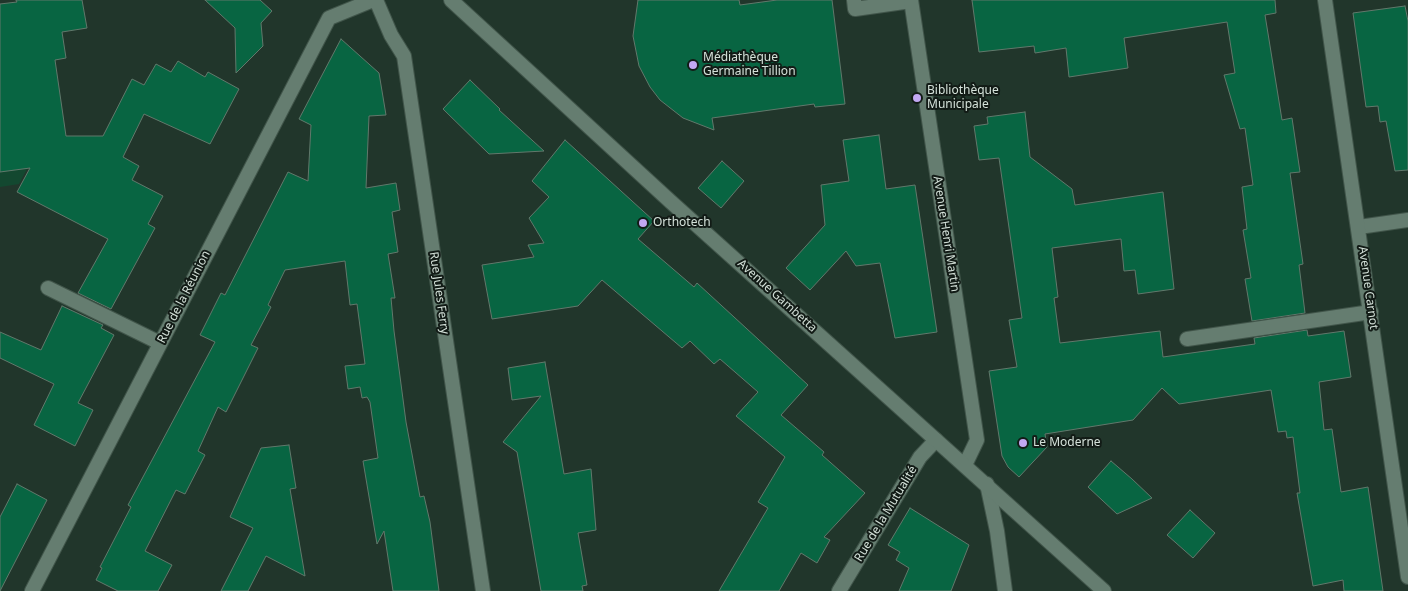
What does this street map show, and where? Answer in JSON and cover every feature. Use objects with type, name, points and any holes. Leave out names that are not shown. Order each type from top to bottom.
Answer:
[{"type":"street","name":"Rue de la Réunion","points":[[32,591],[329,18],[339,5],[375,0]]},
{"type":"street","name":"Rue Jules Ferry","points":[[375,0],[391,35],[404,56],[483,591]]},
{"type":"street","name":"Avenue Gambetta","points":[[451,0],[1104,591]]},
{"type":"street","points":[[854,0],[855,9],[911,1]]},
{"type":"street","name":"Avenue Carnot","points":[[1325,0],[1408,577]]},
{"type":"street","name":"Avenue Henri Martin","points":[[911,1],[977,440],[965,465]]},
{"type":"street","points":[[1359,227],[1408,220]]},
{"type":"street","points":[[48,288],[160,343]]},
{"type":"street","points":[[1187,339],[1371,312]]},
{"type":"street","name":"Rue de la Mutualité","points":[[839,591],[920,457],[936,440]]},
{"type":"street","points":[[987,484],[997,531],[1005,591]]},
{"type":"green space","points":[[28,167],[19,184],[0,187],[0,171]]},
{"type":"building","points":[[16,0],[82,0],[87,28],[62,32],[66,58],[55,60],[66,136],[103,136],[132,79],[144,85],[156,64],[171,72],[178,61],[205,77],[208,72],[239,89],[210,144],[144,114],[123,157],[139,166],[132,180],[163,196],[148,224],[155,228],[111,309],[78,293],[108,239],[17,192],[30,168],[0,172],[0,4],[17,2]]},
{"type":"building","points":[[205,0],[260,0],[272,11],[261,23],[263,46],[236,73],[235,28]]},
{"type":"building","name":"Médiathèque Germaine Tillion","points":[[638,0],[739,0],[740,5],[777,0],[832,0],[845,104],[815,107],[814,104],[712,118],[714,130],[683,118],[660,100],[650,87],[639,66],[633,36]]},
{"type":"building","points":[[972,0],[1275,0],[1276,13],[1265,15],[1282,120],[1292,118],[1300,172],[1290,173],[1303,264],[1299,265],[1305,313],[1252,321],[1245,279],[1251,278],[1243,230],[1247,229],[1242,187],[1253,185],[1245,128],[1240,129],[1224,75],[1235,73],[1227,22],[1124,38],[1128,68],[1069,77],[1066,48],[1035,53],[1034,46],[979,52]]},
{"type":"building","points":[[1405,6],[1408,21],[1408,170],[1395,171],[1386,121],[1380,122],[1378,106],[1366,107],[1353,13]]},
{"type":"building","points":[[341,39],[379,73],[386,115],[369,116],[366,188],[396,183],[400,210],[392,212],[398,252],[388,254],[395,298],[391,298],[394,331],[406,422],[420,497],[424,496],[430,522],[439,591],[393,591],[384,531],[377,544],[363,461],[378,458],[370,402],[367,397],[362,398],[360,387],[348,389],[345,366],[365,364],[357,304],[350,305],[345,261],[285,270],[268,305],[271,307],[251,345],[258,348],[226,412],[218,407],[198,451],[205,455],[185,494],[176,490],[145,551],[172,565],[158,591],[118,591],[96,580],[102,568],[100,567],[131,507],[128,505],[215,342],[200,335],[221,293],[225,295],[288,172],[308,181],[311,125],[299,119]]},
{"type":"building","points":[[470,80],[499,110],[544,151],[489,154],[443,109]]},
{"type":"building","points":[[1025,112],[1030,157],[1072,189],[1075,205],[1163,192],[1174,289],[1138,294],[1135,270],[1124,271],[1121,239],[1052,248],[1058,297],[1054,298],[1060,343],[1160,331],[1163,357],[1255,344],[1254,338],[1307,330],[1308,336],[1344,331],[1351,377],[1319,382],[1324,430],[1332,429],[1341,492],[1368,487],[1383,591],[1344,591],[1343,580],[1313,586],[1297,493],[1300,493],[1293,437],[1287,438],[1286,431],[1278,432],[1271,390],[1179,404],[1162,388],[1133,420],[1045,434],[1047,447],[1019,477],[1008,467],[1002,456],[989,371],[1017,367],[1009,320],[1022,318],[999,158],[979,160],[974,126],[988,124],[987,117]]},
{"type":"building","points":[[879,135],[886,189],[915,185],[937,332],[895,338],[880,263],[856,266],[846,251],[810,290],[786,268],[825,225],[821,185],[849,181],[843,140]]},
{"type":"building","points":[[565,140],[654,221],[638,239],[694,287],[697,283],[808,385],[781,415],[824,452],[822,455],[865,493],[824,537],[830,540],[817,563],[801,553],[779,591],[719,591],[768,508],[758,502],[785,457],[736,416],[758,392],[720,359],[714,364],[690,341],[682,348],[602,280],[578,306],[492,319],[482,265],[534,257],[528,245],[544,243],[529,218],[549,197],[532,181]]},
{"type":"building","points":[[722,161],[744,181],[721,208],[698,188]]},
{"type":"building","points":[[62,306],[103,325],[101,328],[114,335],[78,403],[93,410],[75,446],[34,425],[54,384],[0,358],[0,332],[41,350]]},
{"type":"building","points":[[545,362],[564,474],[591,469],[596,530],[578,533],[587,585],[582,586],[583,591],[541,591],[517,452],[503,442],[541,396],[512,400],[508,368]]},
{"type":"building","points":[[289,445],[296,488],[290,489],[305,576],[266,556],[248,591],[221,591],[253,528],[230,517],[261,448]]},
{"type":"building","points":[[1111,461],[1152,498],[1117,514],[1088,487]]},
{"type":"building","points":[[17,484],[47,500],[0,591],[0,517]]},
{"type":"building","points":[[910,508],[969,545],[951,591],[899,591],[909,568],[896,560],[900,552],[888,545]]},
{"type":"building","points":[[1190,510],[1215,533],[1193,558],[1167,535]]},
{"type":"place","name":"Médiathèque Germaine Tillion","points":[[693,65]]},
{"type":"place","name":"Bibliothèque Municipale","points":[[917,98]]},
{"type":"place","name":"Orthotech","points":[[643,223]]},
{"type":"place","name":"Le Moderne","points":[[1023,443]]}]
